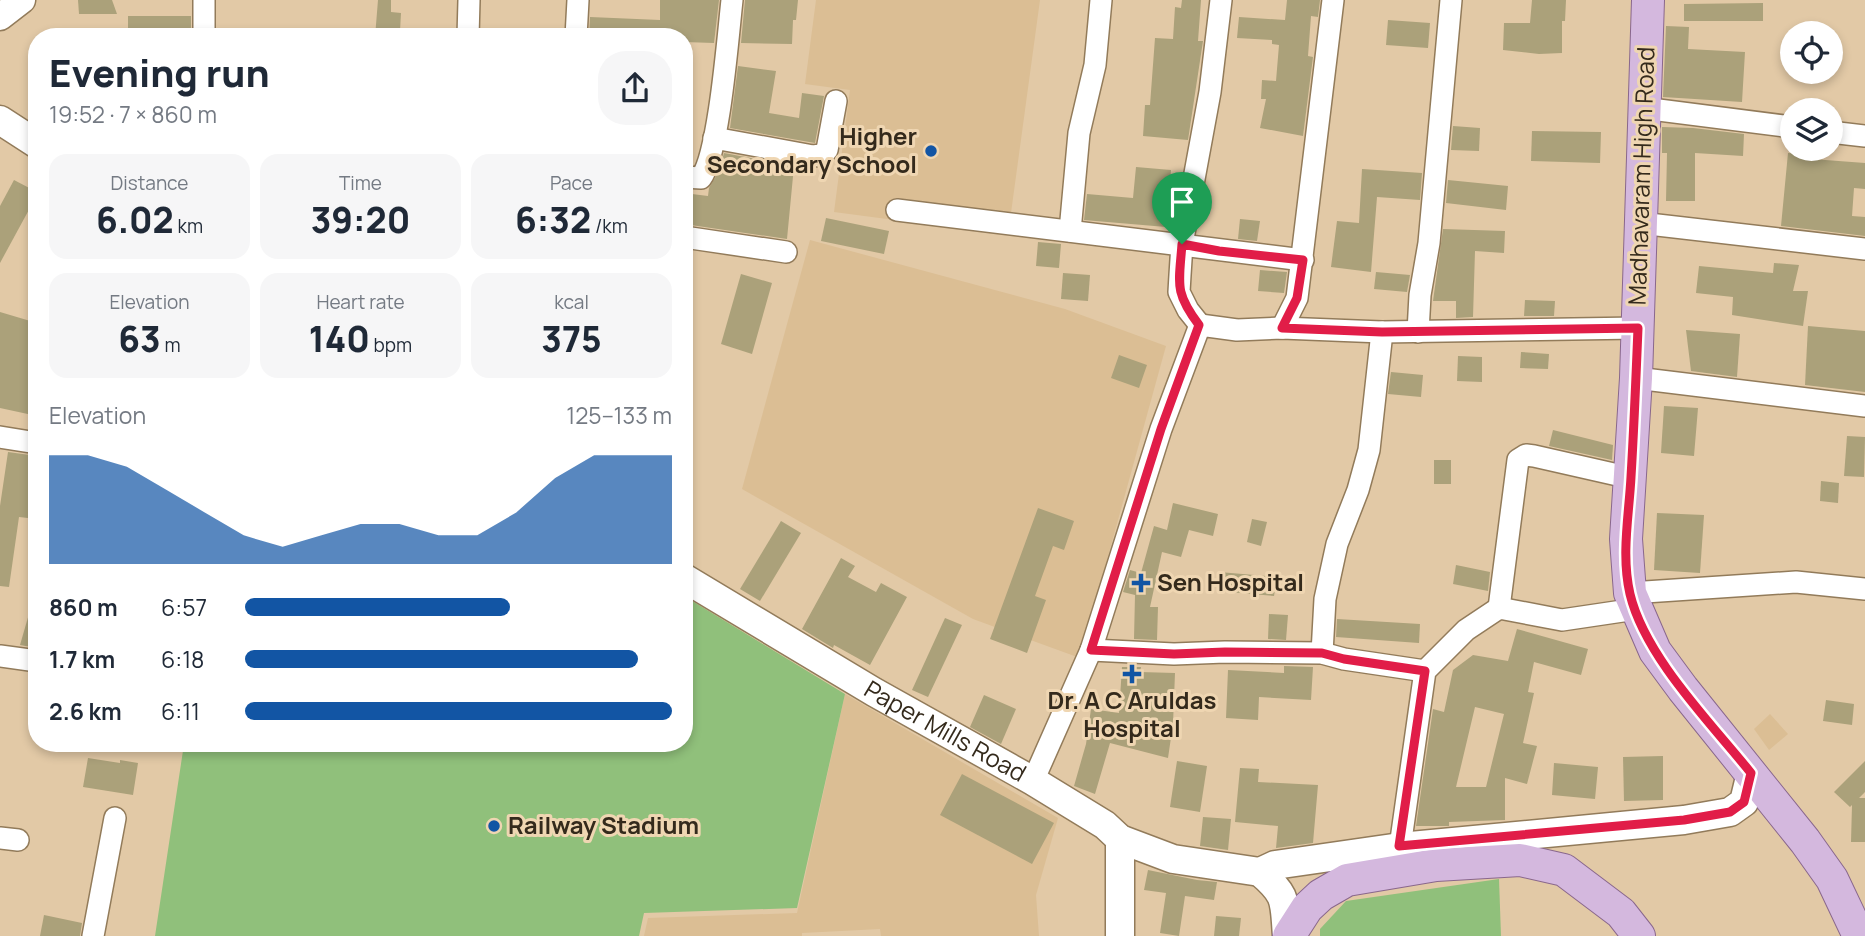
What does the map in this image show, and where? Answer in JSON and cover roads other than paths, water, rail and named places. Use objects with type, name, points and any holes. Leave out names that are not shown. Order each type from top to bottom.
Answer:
[{"type":"main road","name":"Madhavaram High Road","points":[[1648,0],[1636,379],[1626,540],[1633,601],[1655,651],[1683,690],[1805,841],[1832,879],[1859,936]]},
{"type":"main road","points":[[0,120],[28,138]]},
{"type":"main road","points":[[0,141],[28,158]]},
{"type":"main road","name":"Paper Mills Road","points":[[693,583],[874,692],[1033,781],[1105,825],[1120,839],[1173,859],[1260,872]]},
{"type":"main road","points":[[1288,936],[1279,888],[1260,872],[1275,865],[1399,846],[1684,820],[1730,812],[1744,802],[1751,773]]},
{"type":"main road","points":[[1120,839],[1120,936]]},
{"type":"main road","points":[[1288,936],[1307,908],[1321,895],[1347,880],[1436,865],[1520,860],[1564,870],[1630,925]]},
{"type":"street","points":[[0,17],[22,0]]},
{"type":"street","points":[[204,0],[204,28]]},
{"type":"street","points":[[468,28],[469,0]]},
{"type":"street","points":[[576,28],[578,0]]},
{"type":"street","points":[[693,178],[701,178],[705,173],[714,138],[732,0]]},
{"type":"street","points":[[1070,232],[1079,133],[1095,65],[1101,0]]},
{"type":"street","points":[[1222,0],[1210,92],[1182,244],[1179,292],[1199,325],[1237,330],[1282,328],[1382,332],[1638,328]]},
{"type":"street","points":[[1282,328],[1297,298],[1303,260],[1333,0]]},
{"type":"street","points":[[1418,332],[1420,295],[1429,243],[1451,0]]},
{"type":"street","points":[[714,138],[813,156],[821,155],[827,150],[836,102]]},
{"type":"street","points":[[1643,108],[1780,125]]},
{"type":"street","points":[[1843,133],[1865,136]]},
{"type":"street","points":[[897,210],[1303,260]]},
{"type":"street","points":[[1640,223],[1865,249]]},
{"type":"street","points":[[693,238],[786,252]]},
{"type":"street","points":[[1033,781],[1091,650],[1157,442],[1199,325]]},
{"type":"street","points":[[1322,653],[1325,599],[1337,544],[1358,490],[1371,437],[1382,332]]},
{"type":"street","points":[[1636,379],[1865,406]]},
{"type":"street","points":[[0,438],[28,442]]},
{"type":"street","points":[[1499,608],[1518,460],[1526,455],[1534,456],[1631,478]]},
{"type":"street","points":[[1399,846],[1425,671],[1466,630],[1499,608],[1562,620],[1633,601],[1796,582],[1865,589]]},
{"type":"street","points":[[1091,650],[1174,654],[1322,653],[1344,659],[1425,671]]},
{"type":"street","points":[[0,656],[28,660]]},
{"type":"street","points":[[93,936],[115,818]]},
{"type":"place","name":"Higher Secondary School","points":[[931,151]]},
{"type":"place","name":"Sen Hospital","points":[[1141,583]]},
{"type":"place","name":"Dr. A C Aruldas Hospital","points":[[1132,674]]},
{"type":"place","name":"Railway Stadium","points":[[494,826]]}]
